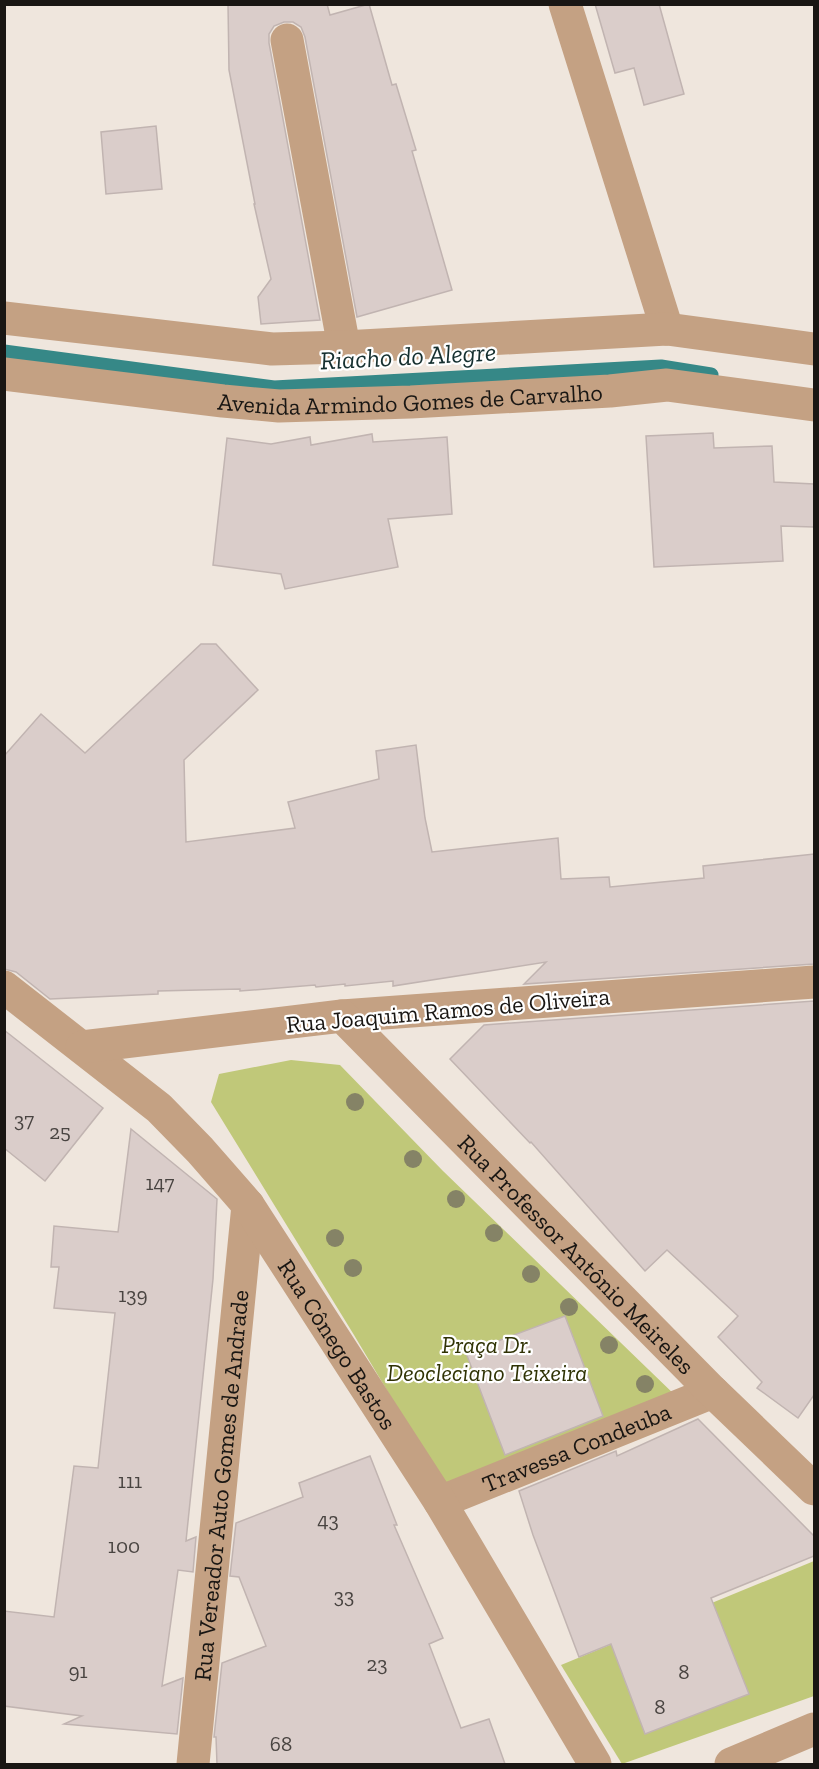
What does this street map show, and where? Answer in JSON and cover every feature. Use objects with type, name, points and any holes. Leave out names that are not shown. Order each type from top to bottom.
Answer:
[{"type":"street","points":[[565,4],[667,329]]},
{"type":"street","points":[[287,40],[344,347]]},
{"type":"street","name":"Avenida Armindo Gomes de Carvalho","points":[[4,318],[272,349],[667,329],[814,349]]},
{"type":"street","name":"Avenida Armindo Gomes de Carvalho","points":[[4,374],[279,406],[411,402],[610,391],[667,385],[814,405]]},
{"type":"street","name":"Rua Joaquim Ramos de Oliveira","points":[[82,1047],[342,1016],[814,982]]},
{"type":"street","name":"Rua Cônego Bastos","points":[[4,987],[159,1108],[201,1150],[248,1205],[440,1502],[596,1764]]},
{"type":"street","name":"Rua Professor Antônio Meireles","points":[[342,1016],[712,1392],[814,1489]]},
{"type":"street","name":"Rua Vereador Auto Gomes de Andrade","points":[[193,1764],[248,1205]]},
{"type":"street","name":"Travessa Condeuba","points":[[440,1502],[712,1392]]},
{"type":"street","points":[[731,1764],[814,1729]]},
{"type":"green space","name":"Praça Dr. Deocleciano Teixeira","points":[[291,1060],[340,1065],[443,1171],[678,1398],[444,1486],[211,1102],[219,1074]]},
{"type":"green space","points":[[814,1561],[814,1696],[622,1764],[561,1665]]},
{"type":"building","points":[[228,4],[327,4],[330,15],[369,4],[392,85],[396,84],[416,150],[412,151],[452,290],[357,317],[305,37],[301,27],[293,22],[284,22],[274,26],[269,34],[269,43],[320,320],[261,324],[258,297],[271,279],[254,204],[229,70]]},
{"type":"building","points":[[595,4],[659,4],[684,94],[644,105],[634,68],[615,73]]},
{"type":"building","points":[[156,126],[162,189],[106,194],[101,132]]},
{"type":"building","points":[[713,433],[714,448],[772,446],[774,482],[814,484],[814,527],[781,526],[783,561],[654,567],[646,436]]},
{"type":"building","points":[[372,434],[373,442],[447,437],[452,514],[388,519],[398,567],[285,589],[281,574],[213,565],[227,438],[271,444],[310,437],[311,445]]},
{"type":"building","points":[[201,644],[216,644],[258,690],[184,760],[186,842],[295,828],[288,802],[379,779],[376,751],[416,745],[425,818],[432,852],[558,838],[561,879],[609,877],[610,887],[704,878],[703,866],[814,854],[814,964],[524,984],[546,962],[393,986],[393,981],[345,986],[345,984],[316,987],[315,985],[240,991],[240,989],[158,991],[158,994],[50,999],[16,972],[4,969],[4,756],[41,714],[85,753]]},
{"type":"building","points":[[814,1001],[814,1395],[798,1418],[757,1388],[762,1382],[718,1337],[738,1316],[667,1250],[645,1271],[531,1142],[450,1059],[484,1025]]},
{"type":"building","points":[[4,1030],[103,1108],[45,1181],[4,1148]]},
{"type":"building","points":[[131,1129],[217,1199],[213,1279],[186,1541],[196,1537],[193,1572],[178,1570],[162,1686],[183,1678],[177,1734],[64,1724],[82,1716],[4,1706],[4,1611],[54,1617],[74,1466],[98,1468],[115,1313],[54,1308],[59,1267],[51,1267],[54,1226],[118,1232]]},
{"type":"building","points":[[565,1316],[603,1416],[505,1455],[466,1353]]},
{"type":"building","points":[[698,1419],[814,1536],[814,1556],[711,1598],[749,1694],[645,1734],[611,1644],[579,1657],[519,1491],[616,1451],[617,1456]]},
{"type":"building","points":[[370,1456],[397,1525],[394,1525],[443,1638],[429,1644],[461,1728],[489,1719],[505,1764],[217,1764],[216,1737],[214,1737],[222,1663],[266,1646],[239,1577],[230,1576],[236,1523],[303,1497],[299,1483]]},
{"type":"waterway","name":"Riacho do Alegre","points":[[4,352],[274,388],[661,367],[711,375]]}]
